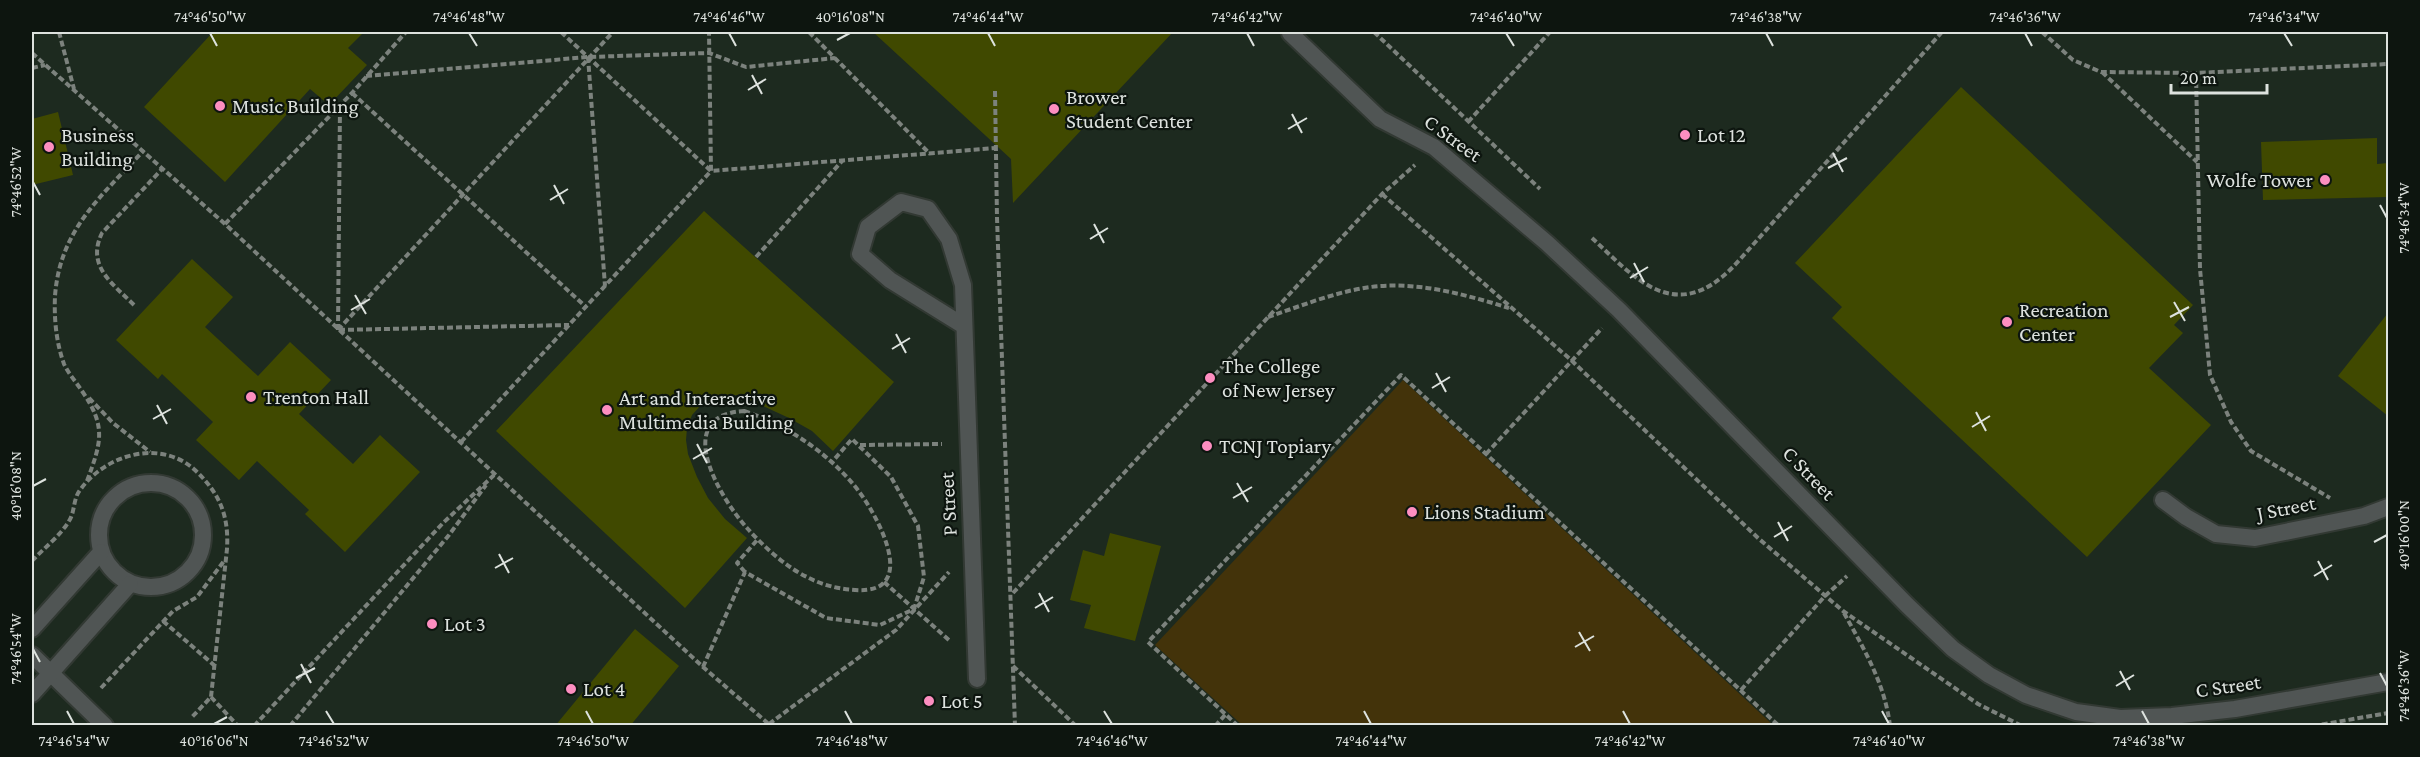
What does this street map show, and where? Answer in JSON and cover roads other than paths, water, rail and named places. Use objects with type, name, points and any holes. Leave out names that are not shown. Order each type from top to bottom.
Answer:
[{"type":"lane","name":"C Street","points":[[1290,33],[1380,119],[1434,147],[1547,243],[1618,309],[1953,649],[1989,675],[2026,695],[2076,712],[2120,718],[2172,716],[2235,709],[2388,682]]},
{"type":"lane","name":"P Street","points":[[964,326],[890,280],[860,254],[868,227],[901,202],[928,209],[949,239],[963,285],[977,679]]},
{"type":"lane","points":[[153,483],[169,486],[183,494],[195,506],[201,522],[203,538],[200,554],[191,569],[179,580],[163,586],[147,587],[130,584],[108,565],[101,552],[98,536],[101,519],[109,504],[121,493],[136,485],[153,483]]},
{"type":"lane","name":"J Street","points":[[2163,500],[2186,517],[2216,534],[2254,538],[2364,516],[2388,507]]},
{"type":"lane","points":[[32,629],[101,552]]},
{"type":"lane","points":[[32,694],[130,584]]},
{"type":"lane","points":[[32,654],[105,726]]},
{"type":"place","name":"Music Building","points":[[220,106]]},
{"type":"place","name":"Brower Student Center","points":[[1054,109]]},
{"type":"place","name":"Lot 12","points":[[1685,135]]},
{"type":"place","name":"Business Building","points":[[49,147]]},
{"type":"place","name":"Wolfe Tower","points":[[2325,180]]},
{"type":"place","name":"Recreation Center","points":[[2007,322]]},
{"type":"place","name":"The College of New Jersey","points":[[1210,378]]},
{"type":"place","name":"Trenton Hall","points":[[251,397]]},
{"type":"place","name":"Art and Interactive Multimedia Building","points":[[607,410]]},
{"type":"place","name":"TCNJ Topiary","points":[[1207,446]]},
{"type":"place","name":"Lions Stadium","points":[[1412,512]]},
{"type":"place","name":"Lot 3","points":[[432,624]]},
{"type":"place","name":"Lot 4","points":[[571,689]]},
{"type":"place","name":"Lot 5","points":[[929,701]]}]
